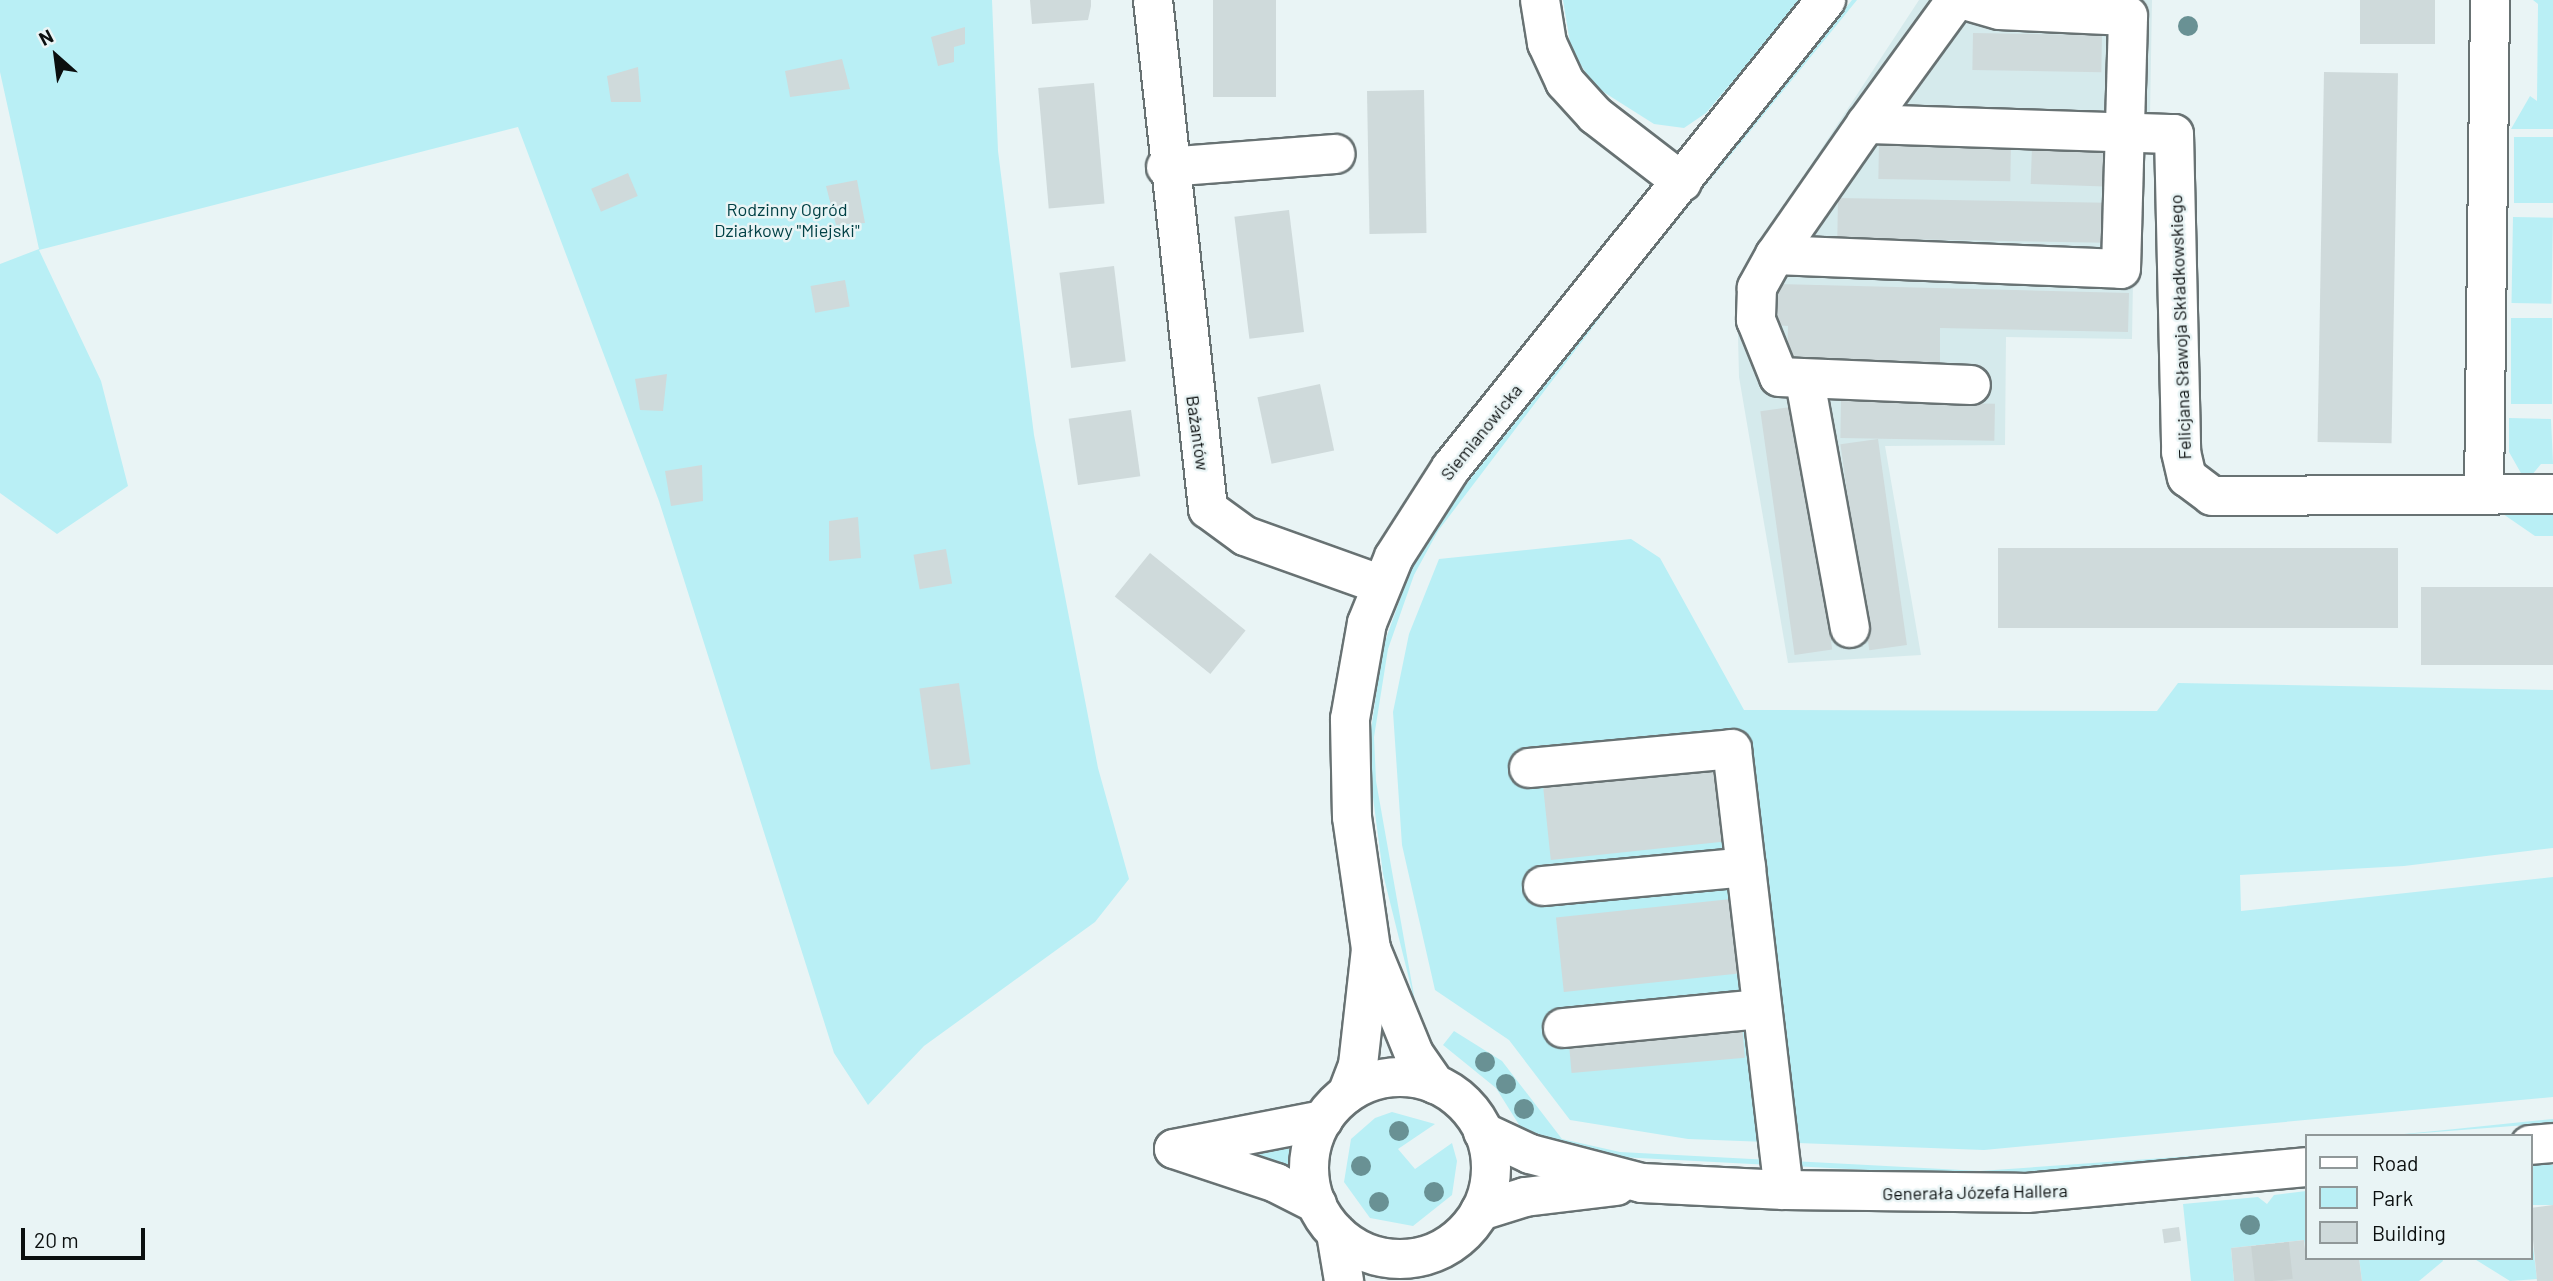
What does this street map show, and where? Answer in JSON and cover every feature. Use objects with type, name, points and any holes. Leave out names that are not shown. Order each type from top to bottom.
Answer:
[{"type":"street","name":"Bażantów","points":[[1153,0],[1166,167],[1208,509],[1245,536],[1382,585]]},
{"type":"street","points":[[1540,0],[1547,43],[1564,82],[1595,115],[1682,182]]},
{"type":"street","name":"Siemianowicka","points":[[1335,1107],[1359,1065],[1371,949],[1348,746],[1360,653],[1382,585],[1410,526],[1451,468],[1826,0]]},
{"type":"street","points":[[1956,0],[1775,255],[1757,288],[1756,320],[1779,377],[1805,381],[1971,384]]},
{"type":"street","points":[[1775,255],[2120,269],[2120,133],[2131,60],[2128,16],[1999,10],[1963,0]]},
{"type":"street","points":[[2490,0],[2484,494],[2553,494]]},
{"type":"street","name":"Felicjana Sławoja Składkowskiego","points":[[1866,124],[2174,134],[2181,452],[2187,477],[2212,496],[2484,494]]},
{"type":"street","points":[[1166,167],[1336,154]]},
{"type":"street","points":[[1805,381],[1850,628]]},
{"type":"street","points":[[1529,768],[1732,749],[1784,1191]]},
{"type":"street","points":[[1543,886],[1746,867]]},
{"type":"street","name":"Siemianowicka","points":[[1371,949],[1415,1054],[1434,1084]]},
{"type":"street","points":[[1563,1028],[1762,1009]]},
{"type":"street","points":[[1390,1078],[1434,1084],[1464,1103],[1483,1132],[1491,1172],[1480,1211],[1450,1244],[1412,1268],[1367,1253],[1326,1218],[1262,1177],[1174,1149],[1335,1107],[1390,1078]]},
{"type":"street","points":[[1335,1107],[1310,1162],[1344,1281]]},
{"type":"street","name":"Generała Józefa Hallera","points":[[1483,1132],[1511,1148],[1642,1182],[1784,1191],[2027,1193],[2304,1167]]},
{"type":"street","points":[[2532,1145],[2553,1143]]},
{"type":"street","name":"Generała Józefa Hallera","points":[[1480,1211],[1525,1197],[1642,1182]]},
{"type":"shaded area","points":[[1919,0],[2152,0],[2150,117],[2134,223],[2132,339],[2006,337],[2005,445],[1885,446],[1921,655],[1788,663],[1739,377],[1737,294],[1778,215]]},
{"type":"green space","name":"Rodzinny Ogród Działkowy \"Miejski\"","points":[[0,0],[992,0],[998,151],[1034,435],[1098,768],[1129,879],[1095,922],[924,1046],[868,1105],[834,1053],[659,501],[518,127],[39,250],[101,381],[128,486],[57,534],[0,493],[0,264],[39,249],[0,72]]},
{"type":"green space","points":[[1563,0],[1801,0],[1706,113],[1684,128],[1654,124],[1594,86],[1571,49]]},
{"type":"green space","points":[[1852,0],[1857,0],[1638,269],[1702,190]]},
{"type":"green space","points":[[2533,0],[2553,0],[2553,129],[2511,129],[2530,96],[2537,101],[2538,4]]},
{"type":"green space","points":[[2514,137],[2553,137],[2553,203],[2514,203]]},
{"type":"green space","points":[[2513,217],[2553,218],[2551,304],[2511,303]]},
{"type":"green space","points":[[1621,290],[1438,531],[1414,575],[1388,649],[1374,737],[1376,781],[1416,1007],[1383,874],[1371,782],[1370,737],[1383,647],[1409,574],[1447,508]]},
{"type":"green space","points":[[2511,318],[2552,318],[2552,404],[2511,404]]},
{"type":"green space","points":[[2509,418],[2551,419],[2553,464],[2541,464],[2526,482],[2509,452]]},
{"type":"green space","points":[[2490,505],[2553,507],[2553,536],[2535,536]]},
{"type":"green space","points":[[1631,539],[1660,558],[1744,710],[2157,711],[2178,683],[2553,690],[2553,848],[2404,866],[2240,875],[2241,911],[2553,877],[2553,1097],[1984,1150],[1688,1139],[1570,1120],[1509,1040],[1435,990],[1402,845],[1393,712],[1409,634],[1439,559]]},
{"type":"green space","points":[[1454,1031],[1502,1061],[1562,1139],[1620,1152],[1980,1171],[2304,1148],[1981,1176],[1620,1157],[1543,1145],[1526,1136],[1496,1088],[1443,1045]]},
{"type":"green space","points":[[1392,1112],[1435,1124],[1398,1149],[1415,1169],[1452,1143],[1457,1161],[1452,1195],[1413,1226],[1370,1218],[1344,1182],[1351,1139],[1375,1118]]},
{"type":"green space","points":[[2553,1119],[2553,1123],[2404,1134]]},
{"type":"green space","points":[[1289,1149],[1290,1170],[1203,1150]]},
{"type":"green space","points":[[2532,1165],[2553,1165],[2553,1205],[2532,1205]]},
{"type":"green space","points":[[2304,1191],[2304,1240],[2231,1248],[2234,1281],[2191,1281],[2183,1204],[2258,1197],[2267,1204],[2274,1195]]},
{"type":"green space","points":[[2532,1238],[2537,1279],[2510,1281],[2476,1260],[2532,1260]]},
{"type":"green space","points":[[2359,1260],[2443,1261],[2419,1281],[2362,1281]]},
{"type":"building","points":[[1030,0],[1091,0],[1088,20],[1032,24]]},
{"type":"building","points":[[1213,0],[1276,0],[1276,97],[1213,97]]},
{"type":"building","points":[[2360,0],[2435,0],[2435,44],[2360,44]]},
{"type":"building","points":[[965,27],[965,44],[954,47],[954,62],[938,66],[931,37]]},
{"type":"building","points":[[1973,33],[2102,35],[2101,72],[1972,70]]},
{"type":"building","points":[[842,59],[850,89],[790,97],[785,71]]},
{"type":"building","points":[[638,67],[641,102],[611,102],[607,76]]},
{"type":"building","points":[[2324,72],[2398,73],[2392,443],[2318,442]]},
{"type":"building","points":[[1094,83],[1105,204],[1049,208],[1038,88]]},
{"type":"building","points":[[1424,90],[1426,233],[1370,234],[1367,91]]},
{"type":"building","points":[[1879,142],[2011,144],[2010,181],[1878,179]]},
{"type":"building","points":[[2032,146],[2106,149],[2105,187],[2031,184]]},
{"type":"building","points":[[628,173],[638,196],[601,212],[591,189]]},
{"type":"building","points":[[857,180],[865,223],[836,225],[826,186]]},
{"type":"building","points":[[1838,198],[2106,203],[2105,243],[1837,238]]},
{"type":"building","points":[[1289,210],[1304,332],[1249,339],[1234,217]]},
{"type":"building","points":[[1114,266],[1126,361],[1071,368],[1059,273]]},
{"type":"building","points":[[845,280],[850,307],[815,313],[811,286]]},
{"type":"building","points":[[1776,284],[2129,293],[2128,332],[1940,328],[1940,366],[1787,363],[1788,326],[1775,325]]},
{"type":"building","points":[[667,374],[663,411],[640,410],[635,379]]},
{"type":"building","points":[[1320,384],[1334,451],[1272,464],[1257,397]]},
{"type":"building","points":[[1841,401],[1995,404],[1994,441],[1840,438]]},
{"type":"building","points":[[1798,406],[1832,650],[1795,655],[1760,411]]},
{"type":"building","points":[[1131,410],[1140,476],[1078,485],[1069,419]]},
{"type":"building","points":[[1878,439],[1907,645],[1869,650],[1840,444]]},
{"type":"building","points":[[702,465],[703,501],[671,506],[665,471]]},
{"type":"building","points":[[858,517],[861,558],[829,561],[829,521]]},
{"type":"building","points":[[1998,548],[2398,548],[2398,628],[1998,628]]},
{"type":"building","points":[[946,549],[952,583],[920,589],[914,555]]},
{"type":"building","points":[[1150,553],[1246,630],[1210,674],[1115,597]]},
{"type":"building","points":[[2421,587],[2553,587],[2553,665],[2421,665]]},
{"type":"building","points":[[959,683],[970,764],[931,770],[919,689]]},
{"type":"building","points":[[1717,767],[1725,842],[1551,860],[1543,785]]},
{"type":"building","points":[[1731,899],[1739,974],[1564,992],[1556,917]]},
{"type":"building","points":[[1742,1025],[1745,1058],[1572,1073],[1569,1040]]},
{"type":"building","points":[[2553,1205],[2553,1281],[2537,1281],[2532,1208]]},
{"type":"building","points":[[2179,1227],[2181,1241],[2164,1243],[2162,1229]]},
{"type":"building","points":[[2304,1240],[2304,1260],[2359,1260],[2362,1281],[2234,1281],[2231,1248]]},
{"type":"tunnel","points":[[2270,1244],[2274,1281]]}]
